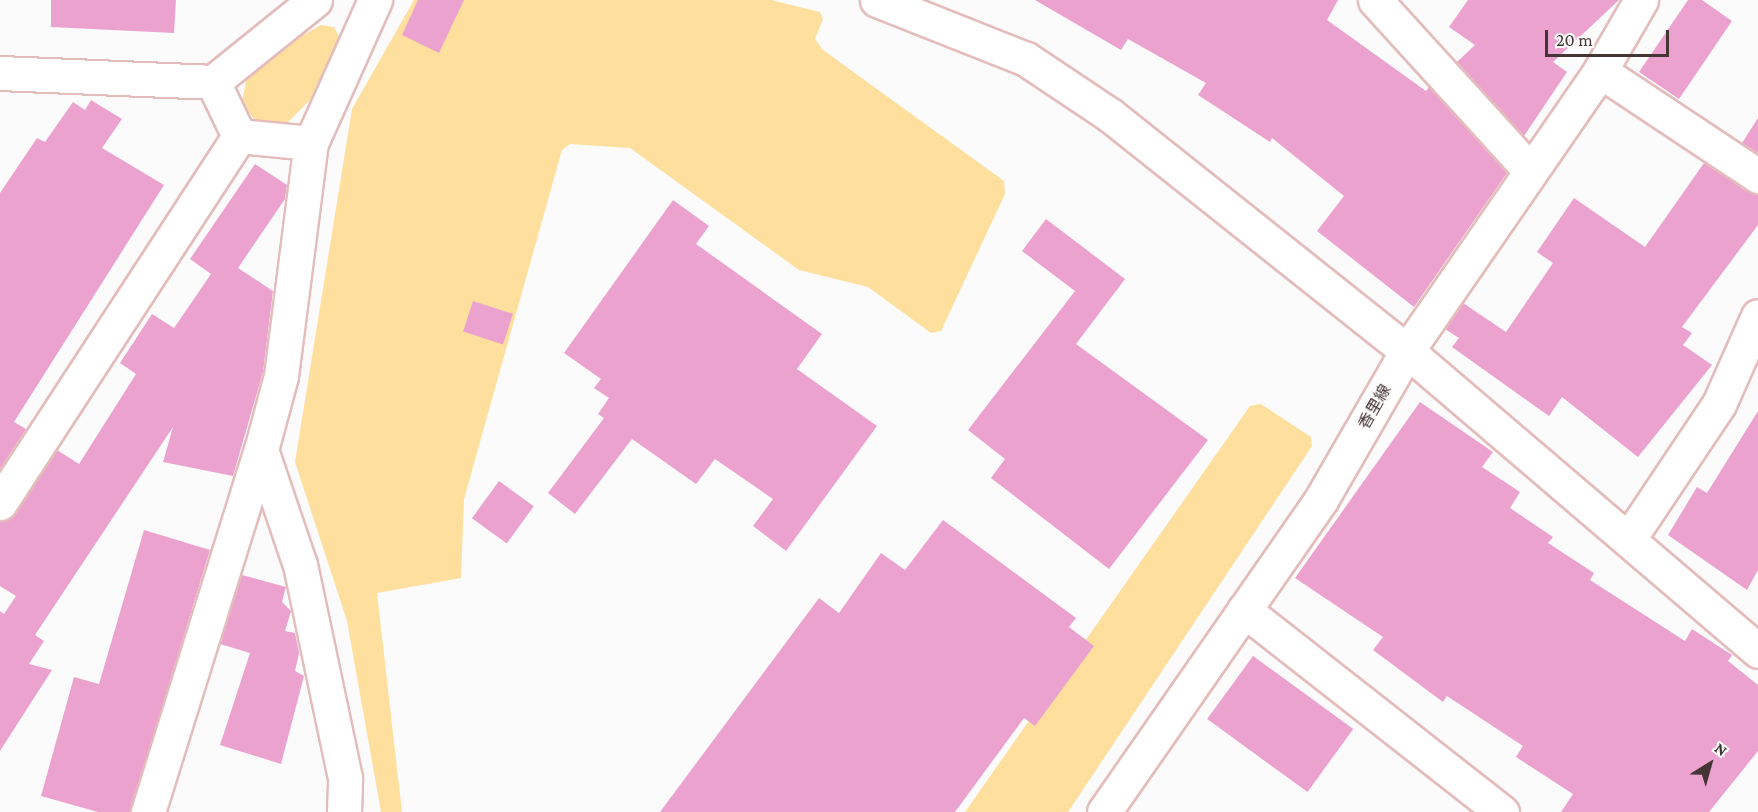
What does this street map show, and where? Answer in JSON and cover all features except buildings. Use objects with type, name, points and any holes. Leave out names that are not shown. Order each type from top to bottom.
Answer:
[{"type":"street","points":[[5,82],[213,82],[315,0]]},
{"type":"street","points":[[148,812],[261,450],[281,376],[311,143],[375,0]]},
{"type":"street","points":[[877,0],[1026,59],[1110,115],[1407,351],[1630,537],[1758,651]]},
{"type":"street","points":[[1375,0],[1529,169]]},
{"type":"street","name":"香里線","points":[[1104,812],[1322,498],[1407,351],[1529,169],[1600,70],[1641,0]]},
{"type":"street","points":[[1600,70],[1758,176]]},
{"type":"street","points":[[213,82],[239,136]]},
{"type":"street","points":[[239,136],[311,143]]},
{"type":"street","points":[[0,503],[239,136]]},
{"type":"street","points":[[1630,537],[1719,404],[1758,316]]},
{"type":"street","points":[[261,450],[300,565],[345,778],[344,812]]},
{"type":"street","points":[[1244,610],[1502,812]]},
{"type":"shaded area","points":[[414,0],[771,0],[820,12],[823,19],[815,39],[823,50],[1004,181],[1005,194],[941,331],[931,333],[868,287],[799,270],[630,148],[570,144],[562,150],[464,499],[461,578],[377,593],[402,812],[381,812],[347,621],[295,462],[352,109]]},
{"type":"shaded area","points":[[321,25],[334,27],[339,37],[310,100],[285,125],[256,122],[242,102],[247,76],[265,57]]},
{"type":"shaded area","points":[[1261,404],[1311,437],[1312,446],[1068,812],[965,812],[1250,406]]}]
